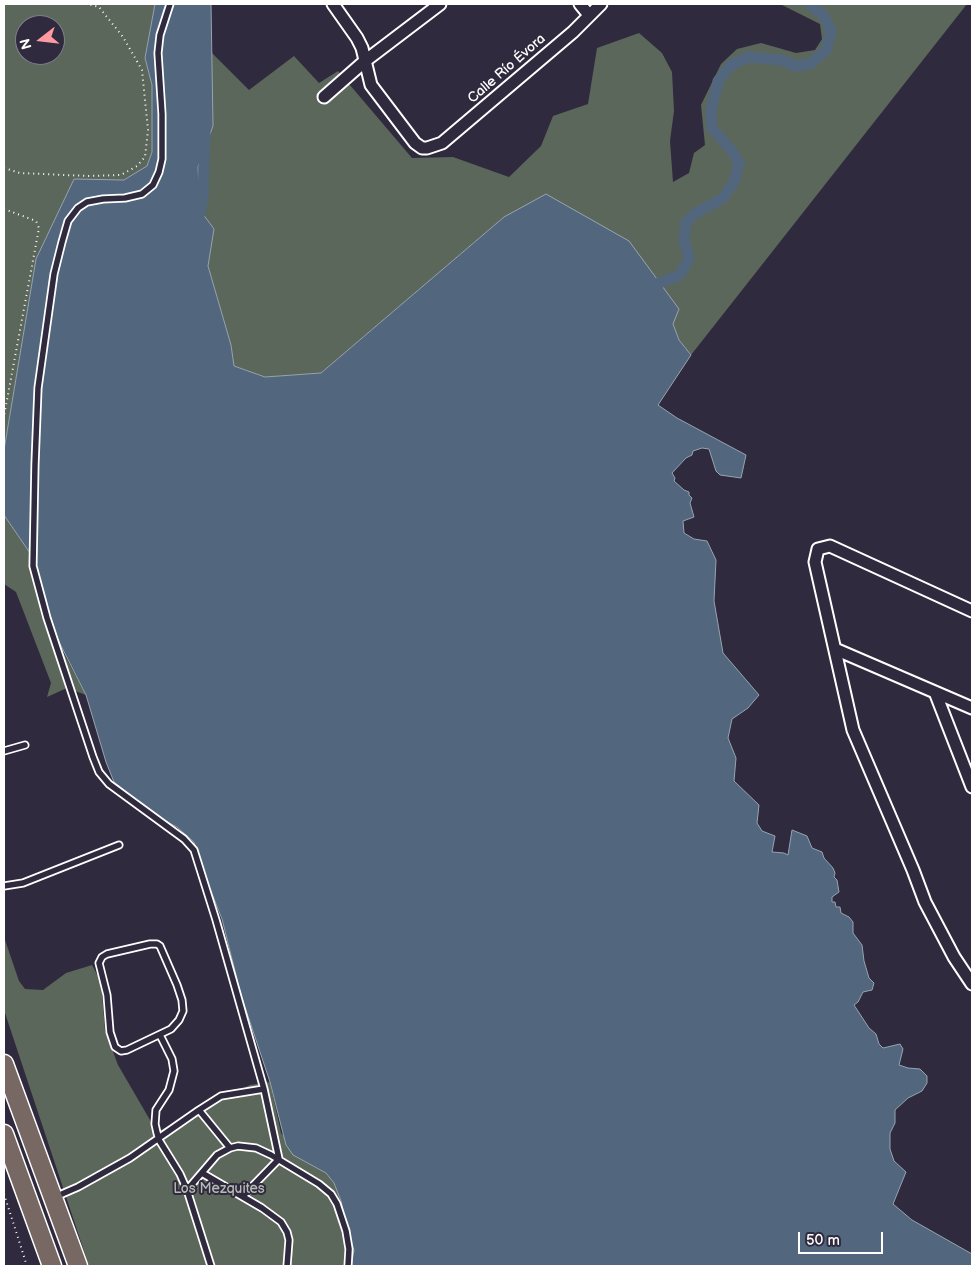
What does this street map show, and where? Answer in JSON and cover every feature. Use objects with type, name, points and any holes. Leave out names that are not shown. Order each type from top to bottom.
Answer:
[{"type":"main road","points":[[4,1064],[78,1266]]},
{"type":"main road","points":[[4,1134],[52,1266]]},
{"type":"main road","points":[[30,1206],[53,1198]]},
{"type":"street","points":[[333,4],[357,38],[365,61]]},
{"type":"street","points":[[324,97],[365,61],[440,4]]},
{"type":"street","points":[[580,4],[589,15]]},
{"type":"street","name":"Calle Río Évora","points":[[365,61],[370,85],[415,143],[422,148],[427,148],[442,144],[573,32],[601,4]]},
{"type":"street","points":[[972,611],[830,546],[818,549],[815,562],[853,730],[925,902],[954,957],[972,984]]},
{"type":"street","points":[[835,649],[972,708]]},
{"type":"street","points":[[935,692],[972,787]]},
{"type":"lane","points":[[170,4],[160,35],[158,53],[162,123],[162,159],[159,172],[152,186],[142,194],[125,198],[87,202],[78,208],[68,221],[54,274],[38,388],[33,566],[48,618],[99,772],[109,784],[184,839],[194,850],[264,1089],[279,1159]]},
{"type":"lane","points":[[4,751],[25,745]]},
{"type":"lane","points":[[4,886],[23,883],[119,845]]},
{"type":"lane","points":[[150,944],[160,946],[177,985],[183,1011],[179,1020],[171,1029],[160,1035],[127,1050],[121,1051],[116,1046],[110,1032],[107,995],[99,967],[102,957],[107,954],[150,944]]},
{"type":"lane","points":[[160,1035],[172,1059],[174,1071],[169,1090],[161,1101],[155,1116],[158,1140],[180,1174],[187,1190],[205,1252],[211,1266]]},
{"type":"lane","points":[[53,1198],[91,1180],[158,1140],[220,1096],[264,1089]]},
{"type":"lane","points":[[199,1110],[230,1148]]},
{"type":"lane","points":[[187,1190],[217,1156],[230,1148],[238,1146],[256,1148],[279,1159],[319,1184],[331,1194],[337,1204],[346,1231],[349,1249],[348,1266]]},
{"type":"lane","points":[[242,1196],[279,1159]]},
{"type":"lane","points":[[202,1173],[262,1208],[285,1227],[289,1240],[287,1266]]},
{"type":"path","points":[[4,168],[20,172],[88,176],[121,175],[136,166],[145,157],[148,130],[142,70],[123,37],[99,7],[88,4]]},
{"type":"path","points":[[4,209],[36,221],[39,228],[4,416]]},
{"type":"path","points":[[4,1194],[27,1266]]},
{"type":"green space","points":[[4,4],[155,4],[145,58],[152,85],[152,152],[147,167],[124,180],[74,180],[36,259],[4,450]]},
{"type":"green space","points":[[780,4],[967,4],[691,355],[679,340],[673,324],[504,217],[321,373],[265,377],[234,366],[231,345],[208,266],[214,229],[200,210],[198,167],[213,126],[211,52],[249,90],[294,56],[319,83],[338,71],[412,158],[453,157],[509,177],[541,146],[553,116],[588,104],[597,48],[639,33],[662,53],[672,72],[674,111],[670,141],[673,182],[689,173],[694,153],[705,145],[701,105],[721,64],[737,49],[761,43],[796,53],[815,50],[822,39],[820,24]]},
{"type":"green space","points":[[4,515],[30,553],[64,654],[86,695],[67,688],[47,697],[51,683],[16,592],[4,584]]},
{"type":"green space","name":"Los Mezquites","points":[[4,937],[19,981],[25,989],[43,990],[66,973],[92,965],[101,982],[105,1030],[118,1065],[157,1132],[250,1085],[270,1082],[281,1133],[309,1163],[326,1173],[334,1183],[341,1201],[354,1250],[351,1266],[89,1266],[4,1010]]},
{"type":"water","points":[[155,4],[211,4],[213,126],[198,167],[200,210],[214,229],[208,266],[231,345],[234,366],[265,377],[321,373],[504,217],[546,194],[629,241],[679,309],[673,324],[679,340],[691,355],[658,405],[677,418],[746,455],[741,478],[720,475],[716,471],[709,449],[702,448],[693,451],[692,455],[686,458],[672,473],[675,478],[674,481],[689,492],[692,498],[690,503],[694,517],[683,521],[684,533],[694,539],[707,541],[716,560],[714,601],[723,653],[759,695],[748,708],[732,719],[728,738],[736,758],[734,781],[759,805],[757,823],[762,831],[775,836],[772,852],[788,855],[792,830],[807,836],[812,848],[822,852],[824,858],[833,868],[839,892],[832,897],[832,902],[835,902],[836,907],[840,907],[841,913],[849,917],[853,922],[853,933],[862,945],[869,978],[874,983],[872,990],[863,992],[858,1002],[854,1005],[869,1028],[876,1034],[879,1044],[883,1048],[900,1044],[903,1049],[899,1065],[920,1069],[927,1076],[927,1083],[922,1091],[908,1098],[895,1110],[895,1123],[890,1133],[890,1149],[894,1161],[906,1172],[893,1204],[912,1220],[972,1254],[972,1266],[351,1266],[354,1250],[341,1201],[334,1183],[326,1173],[293,1155],[286,1145],[270,1082],[241,995],[222,919],[194,842],[177,827],[159,818],[114,782],[86,695],[54,632],[30,553],[4,515],[4,450],[36,259],[74,179],[124,180],[147,166],[152,152],[152,85],[145,58]]},
{"type":"waterway","points":[[646,288],[680,275],[689,258],[684,239],[686,222],[696,213],[723,198],[734,182],[739,163],[732,151],[712,128],[711,111],[718,81],[731,65],[748,57],[782,60],[794,66],[810,64],[826,50],[831,31],[824,16],[810,4]]},
{"type":"waterway","points":[[197,224],[203,199],[205,133]]}]
